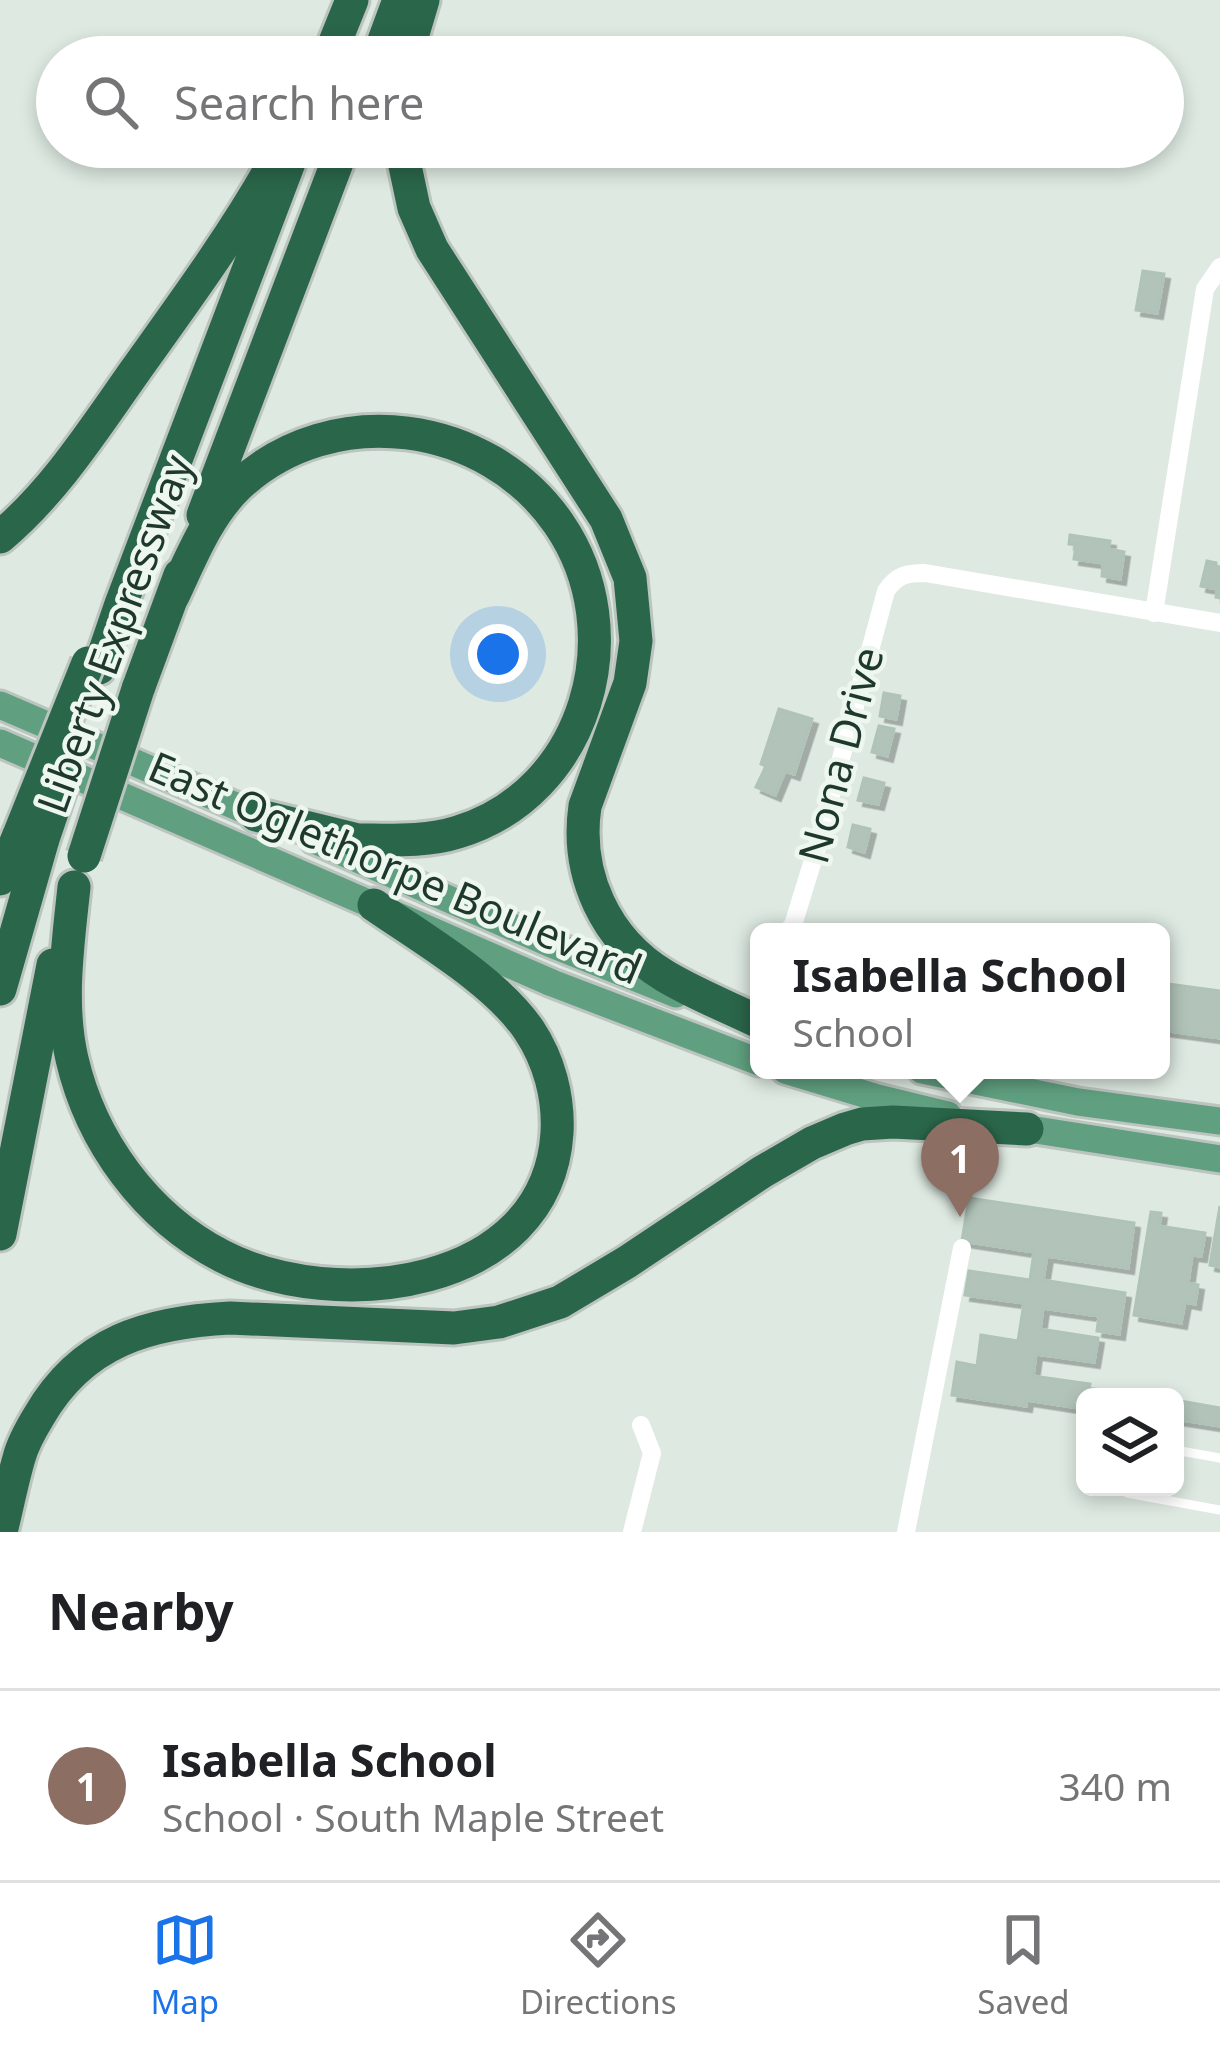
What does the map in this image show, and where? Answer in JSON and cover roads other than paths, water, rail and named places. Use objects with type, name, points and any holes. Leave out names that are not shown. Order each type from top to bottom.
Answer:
[{"type":"highway","points":[[337,36],[352,0]]},
{"type":"highway","points":[[385,36],[399,0]]},
{"type":"highway","points":[[412,36],[423,0]]},
{"type":"highway","points":[[0,538],[28,514],[95,428],[226,241],[270,168]]},
{"type":"highway","name":"Liberty Expressway","points":[[0,989],[31,837],[287,168]]},
{"type":"highway","name":"Liberty Expressway","points":[[0,1234],[47,991],[79,872],[138,689],[336,168]]},
{"type":"highway","points":[[406,168],[415,208],[432,248],[606,519],[630,578],[636,641],[630,683],[585,806],[582,847],[590,884],[606,917],[640,958],[750,1019]]},
{"type":"highway","points":[[172,596],[213,515],[239,485],[293,451],[340,433],[398,430],[473,451],[521,482],[542,502],[576,554],[595,629],[591,682],[576,730],[561,757],[527,794],[460,832],[414,838],[358,840],[256,815]]},
{"type":"highway","points":[[0,879],[31,837]]},
{"type":"highway","points":[[79,872],[67,960],[66,1022],[80,1089],[108,1148],[166,1218],[220,1255],[270,1275],[332,1284],[407,1280],[465,1263],[487,1251],[535,1206],[556,1144],[551,1076],[517,1013],[451,958],[374,905]]},
{"type":"highway","points":[[2,1532],[20,1455],[45,1405],[83,1363],[140,1330],[230,1318],[454,1328],[500,1322],[560,1302],[762,1172],[845,1129],[893,1122],[1027,1129]]},
{"type":"main road","name":"East Oglethorpe Boulevard","points":[[0,705],[551,944],[750,1020]]},
{"type":"main road","name":"East Oglethorpe Boulevard","points":[[0,743],[630,1015],[750,1059]]},
{"type":"main road","points":[[815,1079],[966,1119],[1220,1159]]},
{"type":"main road","points":[[966,1079],[1078,1102],[1220,1121]]},
{"type":"street","points":[[1220,267],[1205,289],[1154,613],[1220,623]]},
{"type":"street","name":"Nona Drive","points":[[794,923],[886,591],[897,578],[906,573],[954,577],[1154,613]]},
{"type":"street","points":[[906,1532],[962,1248]]},
{"type":"street","points":[[632,1532],[652,1453],[641,1425]]},
{"type":"lane","points":[[1184,1452],[1220,1458]]},
{"type":"lane","points":[[1143,1496],[1220,1510]]},
{"type":"place","name":"Isabella School","points":[[960,1217]]}]
